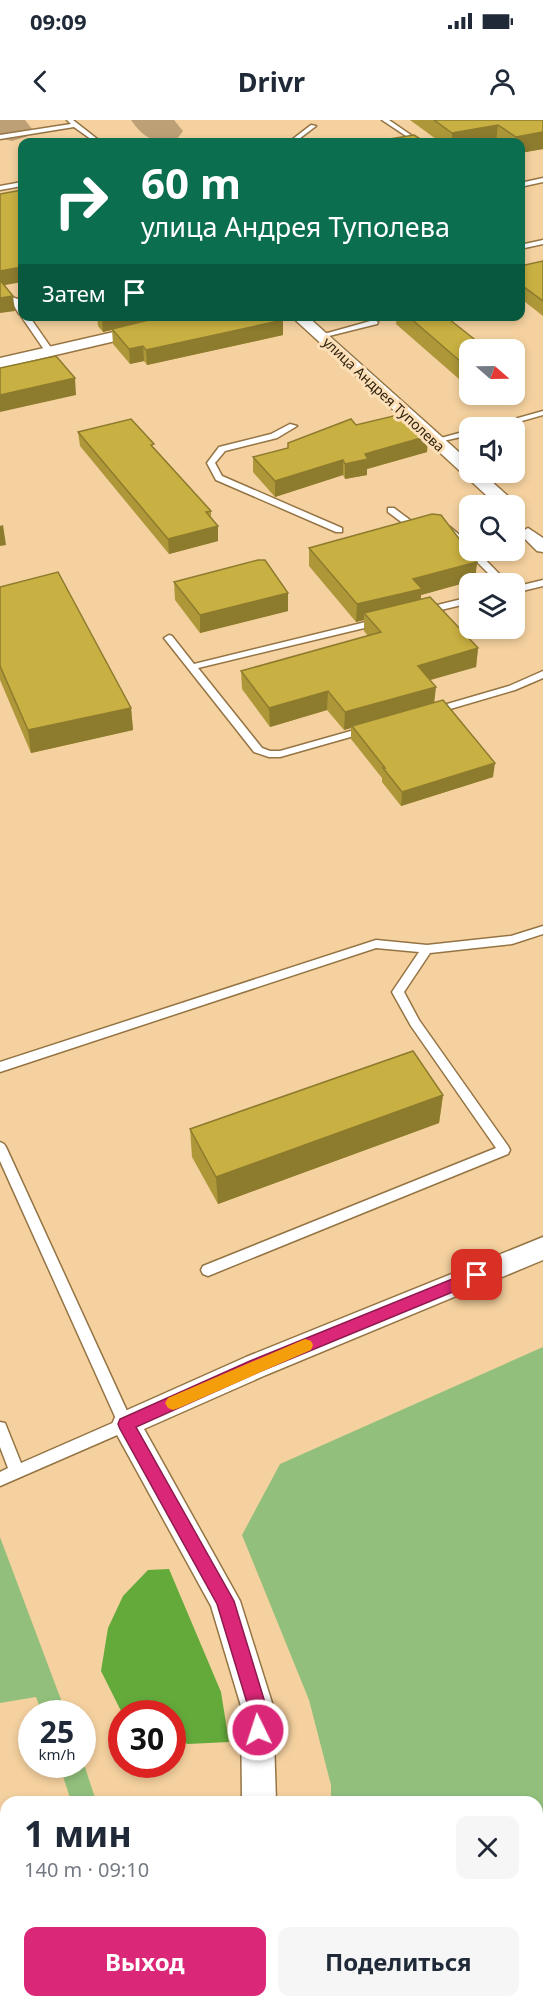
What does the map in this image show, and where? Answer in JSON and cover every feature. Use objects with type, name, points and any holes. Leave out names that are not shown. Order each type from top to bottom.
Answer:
[{"type":"street","points":[[0,363],[183,321]]},
{"type":"street","name":"улица Андрея Туполева","points":[[304,321],[459,463]]},
{"type":"street","name":"улица Андрея Туполева","points":[[483,483],[496,495]]},
{"type":"street","points":[[528,533],[543,547]]},
{"type":"street","points":[[259,1796],[257,1706],[225,1601],[126,1424],[256,1366],[543,1248]]},
{"type":"lane","points":[[385,120],[412,138]]},
{"type":"lane","points":[[0,137],[73,123],[93,138]]},
{"type":"lane","points":[[297,138],[313,126]]},
{"type":"lane","points":[[525,184],[543,180]]},
{"type":"lane","points":[[0,188],[18,185]]},
{"type":"lane","points":[[525,246],[543,242]]},
{"type":"lane","points":[[14,299],[18,306]]},
{"type":"lane","points":[[28,321],[50,352]]},
{"type":"lane","points":[[321,336],[374,322]]},
{"type":"lane","points":[[525,418],[543,413]]},
{"type":"lane","points":[[293,426],[274,436],[222,449],[211,463],[219,478],[339,530]]},
{"type":"lane","points":[[434,441],[459,435]]},
{"type":"lane","points":[[391,510],[411,525],[450,530],[459,539]]},
{"type":"lane","points":[[481,561],[494,573]]},
{"type":"lane","points":[[525,587],[543,583]]},
{"type":"lane","points":[[409,615],[459,603]]},
{"type":"lane","points":[[192,668],[386,620]]},
{"type":"lane","points":[[169,638],[258,750],[269,754],[280,754],[379,726]]},
{"type":"lane","points":[[424,713],[512,688],[543,674]]},
{"type":"lane","points":[[0,1067],[376,944],[428,949],[512,940],[543,930]]},
{"type":"lane","points":[[208,1270],[504,1150],[415,1023],[398,992],[428,949]]},
{"type":"lane","points":[[0,1147],[126,1424],[0,1479]]},
{"type":"lane","points":[[0,1428],[4,1452],[16,1472]]},
{"type":"green space","points":[[543,1347],[543,1796],[331,1796],[331,1785],[309,1700],[242,1535],[280,1464]]},
{"type":"green space","points":[[0,1537],[61,1700],[37,1700],[36,1697],[0,1703]]},
{"type":"green space","points":[[169,1569],[221,1692],[229,1742],[186,1743],[186,1700],[116,1700],[101,1671],[108,1628],[123,1596],[148,1570]]},
{"type":"green space","points":[[64,1778],[89,1778],[94,1796],[69,1796]]},
{"type":"building","points":[[434,120],[543,120],[543,132],[516,137],[498,125],[452,133]]},
{"type":"building","points":[[414,135],[419,138],[396,138]]},
{"type":"building","points":[[18,191],[18,268],[0,271],[0,194]]},
{"type":"building","points":[[543,261],[543,301],[525,288],[525,265]]},
{"type":"building","points":[[0,280],[13,296],[0,298]]},
{"type":"building","points":[[145,321],[278,321],[146,350],[143,346],[129,349],[112,329]]},
{"type":"building","points":[[414,321],[451,321],[474,339],[459,339],[459,360]]},
{"type":"building","points":[[56,356],[75,378],[0,395],[0,368]]},
{"type":"building","points":[[406,413],[428,436],[365,454],[368,459],[345,464],[343,460],[275,481],[253,457],[288,448],[288,443],[351,419],[356,425]]},
{"type":"building","points":[[131,419],[154,444],[151,445],[211,511],[206,512],[218,526],[168,539],[78,432]]},
{"type":"building","points":[[432,514],[441,515],[459,538],[459,561],[477,562],[413,579],[422,589],[357,604],[309,548]]},
{"type":"building","points":[[265,560],[288,593],[200,615],[174,582]]},
{"type":"building","points":[[58,572],[131,708],[28,730],[0,666],[0,587]]},
{"type":"building","points":[[430,597],[459,628],[459,639],[470,639],[478,648],[418,666],[436,687],[345,712],[328,691],[269,708],[241,671],[381,632],[364,613]]},
{"type":"building","points":[[443,700],[495,763],[402,792],[352,726]]},
{"type":"building","points":[[413,1051],[443,1095],[216,1177],[190,1129]]},
{"type":"taxiway","points":[[4,120],[12,129]]},
{"type":"taxiway","points":[[150,120],[163,131]]},
{"type":"slow traffic","points":[[173,1403],[305,1345]]},
{"type":"route","points":[[258,1730],[257,1706],[225,1601],[126,1424],[256,1366],[477,1275]]}]
